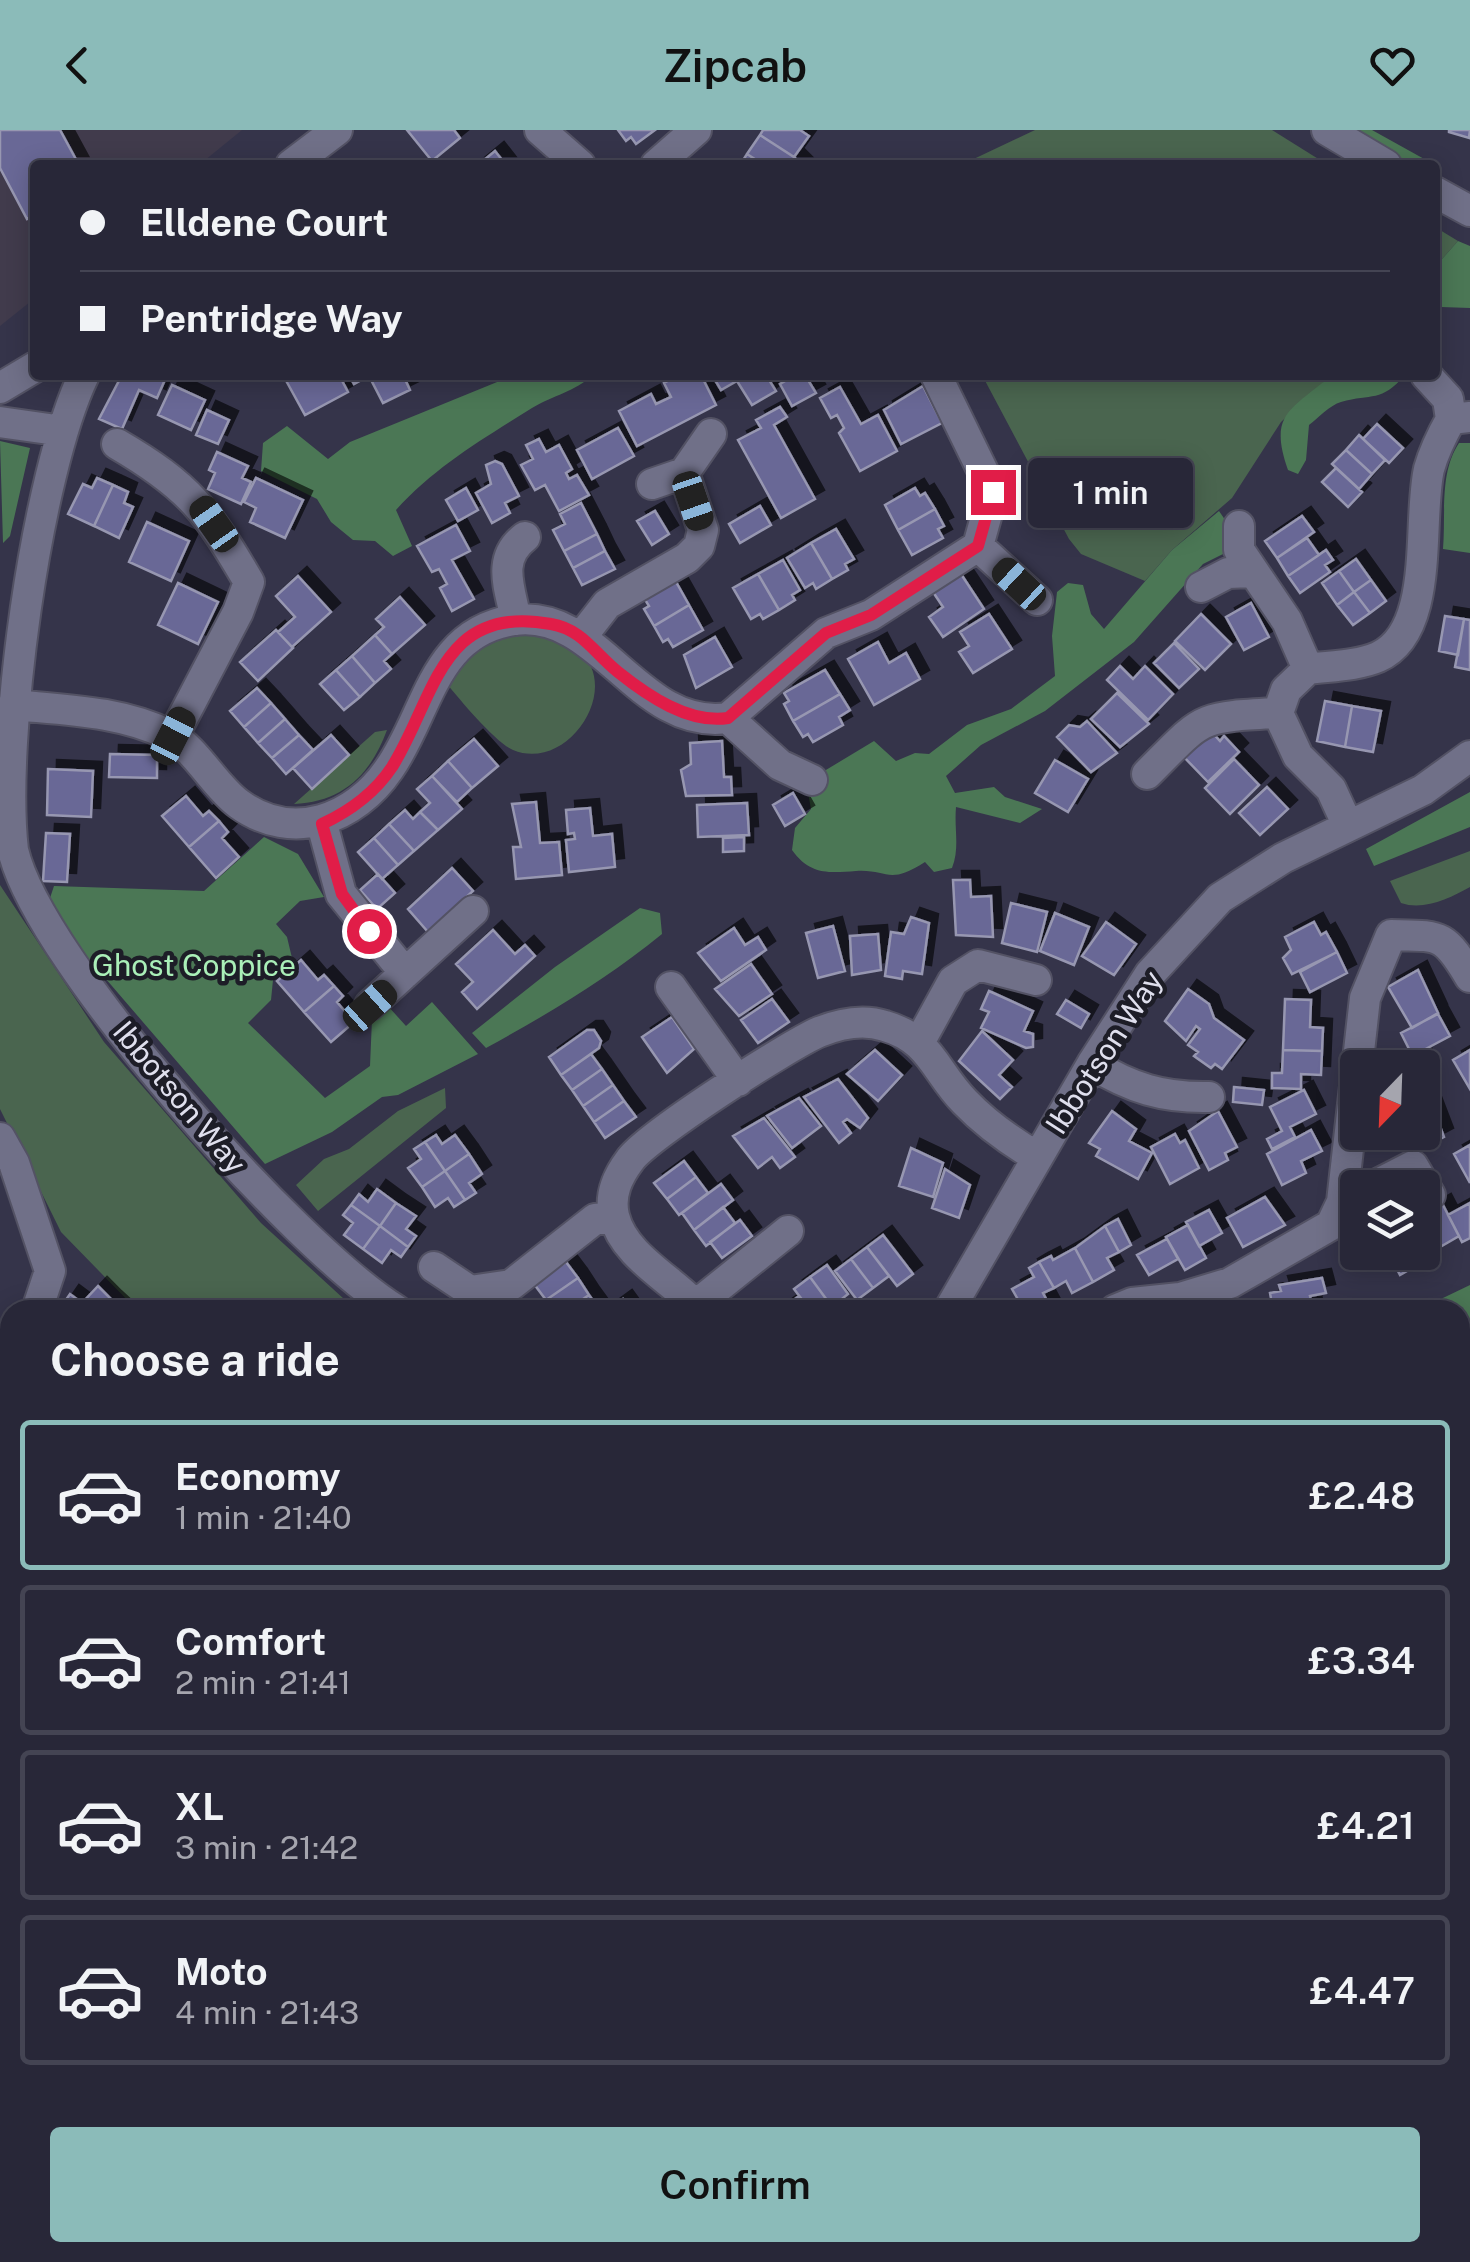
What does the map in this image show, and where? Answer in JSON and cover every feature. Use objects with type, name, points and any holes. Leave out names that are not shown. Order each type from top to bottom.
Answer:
[{"type":"street","points":[[298,160],[337,130]]},
{"type":"street","points":[[540,130],[574,160]]},
{"type":"street","points":[[662,160],[696,130]]},
{"type":"street","points":[[1327,130],[1378,160]]},
{"type":"street","points":[[1440,195],[1470,212]]},
{"type":"street","points":[[0,388],[30,371]]},
{"type":"street","name":"Ibbotson Way","points":[[82,380],[15,565],[8,812],[14,852],[30,900],[121,1028],[267,1200],[376,1300]]},
{"type":"street","points":[[12,705],[133,720],[173,736],[240,805],[277,820],[322,824],[352,810],[393,765],[430,682],[459,644],[516,620],[554,624],[582,636],[616,670],[646,692],[689,714],[710,720],[728,718],[826,633],[871,615],[978,546],[993,492],[938,380]]},
{"type":"street","points":[[1348,826],[1331,789],[1298,756],[1278,713],[1286,690],[1308,669],[1376,658],[1409,628],[1420,578],[1428,471],[1461,418],[1431,380]]},
{"type":"street","points":[[0,422],[63,431]]},
{"type":"street","points":[[652,484],[684,473],[710,434]]},
{"type":"street","points":[[117,444],[170,476],[202,508],[248,582],[173,736]]},
{"type":"street","points":[[582,636],[606,604],[688,558],[699,546],[703,530],[684,473]]},
{"type":"street","points":[[1238,526],[1239,550],[1287,621],[1308,669]]},
{"type":"street","points":[[516,620],[505,562],[510,548],[525,537]]},
{"type":"street","points":[[978,546],[1037,600]]},
{"type":"street","points":[[1200,587],[1228,573],[1252,572]]},
{"type":"street","points":[[1147,774],[1196,724],[1212,716],[1278,713]]},
{"type":"street","points":[[728,718],[780,764],[812,780]]},
{"type":"street","name":"Ibbotson Way","points":[[954,1300],[1092,1064],[1150,974],[1220,898],[1283,858],[1424,790],[1470,756]]},
{"type":"street","points":[[322,824],[342,894],[405,973]]},
{"type":"street","points":[[370,1006],[474,911]]},
{"type":"street","points":[[1352,1170],[1365,998],[1383,931],[1438,936],[1450,942],[1470,977]]},
{"type":"street","points":[[920,1041],[953,981],[978,965],[1036,980]]},
{"type":"street","points":[[672,988],[738,1081]]},
{"type":"street","points":[[689,1300],[636,1252],[614,1217],[613,1187],[632,1156],[738,1081],[818,1033],[852,1022],[884,1025],[920,1041],[962,1099],[996,1133],[1037,1157]]},
{"type":"street","points":[[1092,1064],[1140,1090],[1173,1098],[1209,1097]]},
{"type":"street","points":[[0,1138],[14,1163],[50,1270],[40,1300]]},
{"type":"street","points":[[1161,1300],[1180,1298],[1235,1280],[1332,1225],[1340,1213]]},
{"type":"street","points":[[434,1267],[470,1291],[511,1286],[595,1220],[614,1217]]},
{"type":"street","points":[[707,1300],[788,1231]]},
{"type":"shaded area","points":[[0,130],[242,130],[205,160],[30,160],[30,302],[0,326]]},
{"type":"green space","points":[[1035,130],[1272,130],[1320,160],[972,160]]},
{"type":"green space","points":[[1352,130],[1372,130],[1426,160],[1404,160]]},
{"type":"green space","points":[[1440,230],[1458,241],[1440,261]]},
{"type":"green space","points":[[1458,241],[1470,246],[1470,308],[1440,308],[1440,261]]},
{"type":"green space","points":[[502,380],[587,380],[478,442],[411,494],[396,510],[412,546],[393,556],[375,541],[353,540],[331,522],[317,499],[261,471],[263,443],[287,426],[328,459],[350,442]]},
{"type":"green space","points":[[985,380],[1327,380],[1281,422],[1232,498],[1172,550],[1145,581],[1081,554],[1069,539]]},
{"type":"green space","points":[[1326,380],[1401,380],[1382,393],[1341,402],[1309,425],[1306,460],[1298,474],[1288,470],[1281,436],[1282,424],[1295,405]]},
{"type":"green space","points":[[0,441],[30,448],[10,536],[3,543]]},
{"type":"green space","points":[[1459,443],[1470,443],[1470,553],[1443,549],[1446,480]]},
{"type":"green space","points":[[1219,511],[1232,530],[1227,552],[1203,564],[1134,642],[1045,711],[981,745],[946,776],[955,793],[994,787],[1005,797],[1042,809],[1020,823],[956,807],[952,868],[934,872],[925,862],[895,875],[820,871],[792,850],[795,828],[811,809],[806,782],[874,741],[896,761],[915,753],[929,754],[967,725],[1011,709],[1055,676],[1052,636],[1057,592],[1068,583],[1083,585],[1091,614],[1104,629],[1172,550]]},
{"type":"green space","points":[[511,631],[563,642],[578,650],[591,666],[595,684],[592,704],[570,738],[553,749],[533,754],[506,746],[447,684],[474,652]]},
{"type":"green space","points":[[387,730],[373,760],[353,783],[327,798],[294,804],[375,732]]},
{"type":"green space","points":[[1470,792],[1470,827],[1374,866],[1366,849]]},
{"type":"green space","name":"Ghost Coppice","points":[[264,837],[298,854],[324,897],[300,901],[276,924],[287,937],[292,958],[273,980],[271,1000],[248,1023],[325,1098],[370,1066],[372,1019],[387,1005],[406,1026],[432,1002],[478,1054],[398,1095],[382,1097],[332,1132],[265,1164],[75,943],[48,904],[54,886],[204,891]]},
{"type":"green space","points":[[1470,851],[1470,887],[1428,904],[1401,903],[1390,881]]},
{"type":"green space","points":[[0,885],[104,1042],[261,1223],[345,1300],[127,1300],[61,1232],[0,1109]]},
{"type":"green space","points":[[640,908],[660,913],[662,934],[620,966],[486,1048],[472,1033],[555,967]]},
{"type":"green space","points":[[445,1088],[446,1108],[318,1211],[296,1185],[324,1159],[349,1149],[398,1111]]},
{"type":"green space","points":[[1470,1285],[1470,1300],[1439,1300]]},
{"type":"building","points":[[0,130],[60,130],[76,160],[30,160],[27,219],[0,168]]},
{"type":"building","points":[[407,130],[454,130],[460,138],[431,160]]},
{"type":"building","points":[[618,130],[655,130],[636,144],[631,137],[626,141]]},
{"type":"building","points":[[763,130],[800,130],[809,136],[794,157],[760,135]]},
{"type":"building","points":[[1470,130],[1469,138],[1449,132]]},
{"type":"building","points":[[760,135],[797,160],[756,160],[747,154]]},
{"type":"building","points":[[495,151],[502,160],[484,160]]},
{"type":"building","points":[[119,380],[165,380],[157,398],[139,390],[122,429],[99,419]]},
{"type":"building","points":[[286,380],[342,380],[348,392],[305,415]]},
{"type":"building","points":[[371,380],[405,380],[410,390],[383,403]]},
{"type":"building","points":[[704,380],[716,405],[637,446],[619,411],[651,394],[656,404],[671,397],[664,383]]},
{"type":"building","points":[[715,380],[769,380],[776,391],[752,405],[737,381],[721,390]]},
{"type":"building","points":[[808,380],[816,393],[792,406],[780,384]]},
{"type":"building","points":[[172,385],[205,400],[191,430],[158,415]]},
{"type":"building","points":[[923,386],[942,423],[901,444],[884,410]]},
{"type":"building","points":[[840,387],[861,424],[878,415],[897,451],[860,471],[839,433],[844,428],[837,415],[831,418],[820,398]]},
{"type":"building","points":[[780,407],[787,417],[774,425],[815,499],[781,518],[738,440],[761,428],[756,420]]},
{"type":"building","points":[[207,410],[229,420],[218,444],[196,435]]},
{"type":"building","points":[[1377,424],[1403,448],[1389,463],[1363,439]]},
{"type":"building","points":[[618,428],[634,456],[592,479],[577,450]]},
{"type":"building","points":[[1359,435],[1385,460],[1372,474],[1346,450]]},
{"type":"building","points":[[539,439],[546,452],[559,445],[572,469],[566,473],[569,479],[577,475],[589,495],[559,511],[545,485],[535,490],[521,465],[533,459],[526,445]]},
{"type":"building","points":[[1346,450],[1372,474],[1359,489],[1332,464]]},
{"type":"building","points":[[217,452],[248,466],[242,478],[251,482],[241,504],[208,489],[215,473],[209,470]]},
{"type":"building","points":[[495,461],[502,464],[519,496],[505,503],[510,513],[492,523],[476,493],[491,484],[486,465]]},
{"type":"building","points":[[1336,468],[1362,492],[1348,507],[1322,482]]},
{"type":"building","points":[[97,478],[113,485],[94,526],[68,514],[83,484],[92,488]]},
{"type":"building","points":[[256,478],[303,500],[285,538],[250,522],[256,508],[244,502]]},
{"type":"building","points":[[113,485],[128,492],[124,503],[133,507],[119,538],[94,526]]},
{"type":"building","points":[[466,488],[478,510],[458,521],[446,500]]},
{"type":"building","points":[[915,488],[920,496],[925,493],[935,509],[898,530],[885,505]]},
{"type":"building","points":[[581,503],[597,534],[564,551],[553,530],[565,524],[560,514]]},
{"type":"building","points":[[760,506],[771,525],[740,543],[729,524]]},
{"type":"building","points":[[935,509],[944,526],[938,529],[943,538],[912,555],[898,530]]},
{"type":"building","points":[[655,511],[669,534],[652,545],[637,521]]},
{"type":"building","points":[[1302,516],[1314,532],[1277,558],[1265,541]]},
{"type":"building","points":[[147,522],[189,541],[171,581],[129,562]]},
{"type":"building","points":[[456,525],[470,551],[452,560],[474,599],[452,611],[440,588],[447,584],[439,569],[432,572],[417,546]]},
{"type":"building","points":[[836,529],[854,559],[845,564],[848,570],[832,579],[811,543]]},
{"type":"building","points":[[597,534],[605,551],[573,568],[564,551]]},
{"type":"building","points":[[1307,538],[1319,555],[1288,576],[1277,558]]},
{"type":"building","points":[[811,543],[832,579],[816,589],[813,583],[805,588],[787,558]]},
{"type":"building","points":[[1326,550],[1333,560],[1325,565],[1330,572],[1300,593],[1288,576]]},
{"type":"building","points":[[605,551],[615,569],[582,585],[573,568]]},
{"type":"building","points":[[1356,559],[1371,580],[1354,592],[1339,571]]},
{"type":"building","points":[[783,560],[800,590],[792,595],[795,600],[779,610],[758,574]]},
{"type":"building","points":[[1339,571],[1354,592],[1337,605],[1322,583]]},
{"type":"building","points":[[758,574],[779,610],[763,619],[760,614],[751,619],[733,588]]},
{"type":"building","points":[[961,574],[984,609],[943,637],[929,617],[943,607],[933,592]]},
{"type":"building","points":[[298,576],[331,612],[292,647],[278,632],[295,617],[276,596]]},
{"type":"building","points":[[675,580],[689,605],[654,626],[644,609],[649,606],[644,598]]},
{"type":"building","points":[[1371,580],[1386,601],[1370,613],[1354,592]]},
{"type":"building","points":[[178,583],[218,602],[198,644],[158,625]]},
{"type":"building","points":[[1354,592],[1370,613],[1353,625],[1337,605]]},
{"type":"building","points":[[400,597],[425,625],[392,654],[375,635],[384,627],[376,619]]},
{"type":"building","points":[[1251,603],[1269,637],[1244,650],[1226,617]]},
{"type":"building","points":[[689,605],[703,630],[673,647],[668,639],[663,642],[654,626]]},
{"type":"building","points":[[989,614],[1012,649],[973,673],[959,652],[969,646],[960,632]]},
{"type":"building","points":[[1201,614],[1231,644],[1205,670],[1175,641]]},
{"type":"building","points":[[1445,616],[1464,619],[1458,655],[1439,651]]},
{"type":"building","points":[[1464,619],[1470,620],[1470,670],[1455,667]]},
{"type":"building","points":[[276,630],[293,648],[258,681],[240,662]]},
{"type":"building","points":[[375,635],[392,654],[384,661],[391,669],[375,683],[352,656]]},
{"type":"building","points":[[715,637],[732,667],[696,688],[684,655]]},
{"type":"building","points":[[878,642],[889,663],[906,653],[920,679],[874,705],[848,659]]},
{"type":"building","points":[[1174,643],[1199,669],[1179,688],[1154,663]]},
{"type":"building","points":[[352,656],[375,683],[360,697],[336,670]]},
{"type":"building","points":[[1120,666],[1133,679],[1145,666],[1173,694],[1148,720],[1107,680]]},
{"type":"building","points":[[336,670],[360,697],[344,710],[320,684]]},
{"type":"building","points":[[825,670],[840,694],[793,721],[784,704],[789,701],[784,693]]},
{"type":"building","points":[[257,688],[271,703],[244,727],[230,711]]},
{"type":"building","points":[[1117,693],[1149,724],[1120,747],[1091,719]]},
{"type":"building","points":[[840,694],[850,710],[839,717],[843,725],[813,742],[808,734],[803,737],[793,721]]},
{"type":"building","points":[[1325,701],[1352,706],[1345,747],[1317,741]]},
{"type":"building","points":[[271,703],[285,719],[258,743],[244,727]]},
{"type":"building","points":[[1352,706],[1381,711],[1373,752],[1345,747]]},
{"type":"building","points":[[285,719],[299,735],[272,758],[258,743]]},
{"type":"building","points":[[1087,721],[1117,753],[1091,772],[1057,737],[1069,725],[1080,727]]},
{"type":"building","points":[[1209,729],[1220,741],[1224,736],[1239,752],[1208,782],[1182,755]]},
{"type":"building","points":[[299,735],[313,750],[286,774],[272,758]]},
{"type":"building","points":[[331,735],[349,755],[312,789],[293,768]]},
{"type":"building","points":[[474,739],[498,766],[472,788],[448,761]]},
{"type":"building","points":[[722,741],[724,777],[731,777],[732,795],[686,796],[681,770],[691,764],[690,743]]},
{"type":"building","points":[[110,754],[157,755],[157,778],[109,777]]},
{"type":"building","points":[[1234,759],[1259,785],[1230,814],[1205,788]]},
{"type":"building","points":[[1055,760],[1088,779],[1068,812],[1035,793]]},
{"type":"building","points":[[448,761],[472,788],[457,802],[432,776]]},
{"type":"building","points":[[48,769],[93,771],[91,817],[47,815]]},
{"type":"building","points":[[432,776],[462,809],[438,830],[420,812],[430,803],[417,789]]},
{"type":"building","points":[[1267,787],[1288,809],[1260,835],[1239,813]]},
{"type":"building","points":[[793,793],[805,814],[785,826],[773,805]]},
{"type":"building","points":[[186,796],[203,816],[209,811],[219,821],[189,847],[162,816]]},
{"type":"building","points":[[536,802],[540,843],[559,842],[562,875],[516,879],[513,847],[521,847],[512,804]]},
{"type":"building","points":[[747,803],[749,835],[698,837],[697,805]]},
{"type":"building","points":[[590,808],[593,836],[612,834],[615,867],[569,872],[566,840],[575,839],[574,833],[568,834],[566,810]]},
{"type":"building","points":[[405,810],[413,819],[420,812],[438,830],[414,851],[389,824]]},
{"type":"building","points":[[219,821],[228,832],[222,838],[239,857],[216,878],[189,847]]},
{"type":"building","points":[[389,824],[414,851],[398,865],[374,838]]},
{"type":"building","points":[[46,833],[70,834],[67,882],[43,881]]},
{"type":"building","points":[[744,837],[744,851],[723,852],[723,838]]},
{"type":"building","points":[[374,838],[398,865],[382,879],[358,852]]},
{"type":"building","points":[[452,868],[473,891],[428,932],[408,909]]},
{"type":"building","points":[[378,874],[395,893],[377,909],[360,890]]},
{"type":"building","points":[[953,880],[970,880],[971,897],[991,896],[993,937],[956,935]]},
{"type":"building","points":[[1011,903],[1047,912],[1037,952],[1002,943]]},
{"type":"building","points":[[1055,913],[1089,927],[1074,965],[1040,951]]},
{"type":"building","points":[[911,917],[929,923],[922,974],[903,971],[902,979],[885,976],[891,932],[904,934]]},
{"type":"building","points":[[1106,922],[1136,944],[1114,975],[1082,956]]},
{"type":"building","points":[[1314,922],[1321,935],[1326,932],[1337,952],[1292,974],[1283,958],[1291,950],[1285,937]]},
{"type":"building","points":[[833,926],[845,971],[818,978],[806,933]]},
{"type":"building","points":[[734,928],[745,945],[758,937],[766,950],[721,981],[698,953]]},
{"type":"building","points":[[493,930],[515,954],[525,945],[535,956],[477,1009],[462,992],[473,982],[456,964]]},
{"type":"building","points":[[878,934],[881,970],[852,975],[850,936]]},
{"type":"building","points":[[1337,952],[1347,973],[1310,992],[1300,972]]},
{"type":"building","points":[[301,960],[318,980],[324,975],[334,986],[304,1012],[277,981]]},
{"type":"building","points":[[751,964],[772,994],[739,1016],[715,989]]},
{"type":"building","points":[[1418,970],[1438,1013],[1412,1028],[1388,987]]},
{"type":"building","points":[[334,986],[343,996],[337,1002],[354,1022],[331,1042],[304,1012]]},
{"type":"building","points":[[1188,989],[1209,1004],[1214,1018],[1244,1040],[1222,1069],[1215,1064],[1211,1068],[1194,1056],[1198,1052],[1188,1045],[1200,1029],[1196,1026],[1186,1041],[1165,1021]]},
{"type":"building","points":[[989,991],[1033,1011],[1024,1031],[1033,1034],[1033,1047],[1026,1048],[981,1028],[989,1012],[981,1009]]},
{"type":"building","points":[[772,999],[789,1022],[758,1043],[741,1020]]},
{"type":"building","points":[[1285,999],[1311,1000],[1310,1027],[1323,1028],[1322,1051],[1283,1050]]},
{"type":"building","points":[[1066,1000],[1089,1014],[1081,1028],[1057,1014]]},
{"type":"building","points":[[1438,1014],[1450,1036],[1424,1050],[1410,1050],[1401,1033]]},
{"type":"building","points":[[672,1017],[694,1049],[667,1073],[642,1037]]},
{"type":"building","points":[[587,1030],[594,1030],[601,1041],[599,1048],[561,1075],[549,1057]]},
{"type":"building","points":[[982,1031],[1013,1060],[999,1075],[1012,1087],[1000,1099],[959,1061]]},
{"type":"building","points":[[875,1050],[902,1075],[878,1101],[847,1074]]},
{"type":"building","points":[[1283,1050],[1322,1051],[1321,1075],[1301,1074],[1301,1089],[1272,1088],[1272,1073],[1282,1073]]},
{"type":"building","points":[[1470,1050],[1470,1089],[1453,1060]]},
{"type":"building","points":[[591,1054],[602,1069],[572,1090],[561,1075]]},
{"type":"building","points":[[602,1069],[613,1085],[583,1106],[572,1090]]},
{"type":"building","points":[[838,1079],[868,1118],[860,1128],[847,1119],[843,1122],[851,1133],[839,1143],[804,1097]]},
{"type":"building","points":[[613,1085],[624,1101],[594,1122],[583,1106]]},
{"type":"building","points":[[1234,1087],[1264,1090],[1262,1105],[1233,1102]]},
{"type":"building","points":[[1304,1090],[1316,1114],[1290,1127],[1295,1137],[1272,1149],[1267,1139],[1282,1131],[1270,1107]]},
{"type":"building","points":[[799,1098],[821,1126],[792,1148],[767,1116]]},
{"type":"building","points":[[624,1101],[636,1117],[605,1138],[594,1122]]},
{"type":"building","points":[[1112,1111],[1136,1129],[1129,1141],[1152,1153],[1138,1179],[1096,1156],[1100,1149],[1089,1143]]},
{"type":"building","points":[[1218,1111],[1237,1147],[1225,1153],[1228,1160],[1209,1170],[1189,1131]]},
{"type":"building","points":[[764,1118],[795,1157],[780,1168],[772,1157],[758,1168],[733,1136]]},
{"type":"building","points":[[1311,1130],[1322,1151],[1301,1161],[1306,1173],[1282,1185],[1267,1154]]},
{"type":"building","points":[[1175,1134],[1180,1143],[1185,1140],[1199,1168],[1170,1184],[1151,1147]]},
{"type":"building","points":[[436,1135],[442,1144],[455,1135],[469,1154],[445,1171],[425,1142]]},
{"type":"building","points":[[425,1142],[445,1171],[422,1187],[408,1168],[421,1159],[414,1149]]},
{"type":"building","points":[[1470,1145],[1470,1183],[1454,1154]]},
{"type":"building","points":[[911,1148],[943,1163],[933,1197],[899,1186]]},
{"type":"building","points":[[469,1154],[482,1174],[469,1183],[476,1193],[465,1200],[445,1171]]},
{"type":"building","points":[[684,1161],[696,1177],[667,1199],[654,1183]]},
{"type":"building","points":[[945,1169],[970,1185],[959,1218],[932,1208]]},
{"type":"building","points":[[445,1171],[465,1200],[454,1207],[448,1198],[435,1207],[422,1187]]},
{"type":"building","points":[[696,1177],[708,1193],[679,1215],[667,1199]]},
{"type":"building","points":[[721,1184],[733,1200],[694,1230],[682,1213]]},
{"type":"building","points":[[377,1189],[396,1203],[380,1226],[351,1205],[359,1194],[368,1202]]},
{"type":"building","points":[[1265,1197],[1285,1225],[1243,1247],[1227,1218]]},
{"type":"building","points":[[396,1203],[416,1216],[406,1229],[416,1236],[408,1247],[380,1226]]},
{"type":"building","points":[[1470,1203],[1470,1238],[1462,1242],[1448,1215]]},
{"type":"building","points":[[1440,1204],[1459,1236],[1440,1247]]},
{"type":"building","points":[[351,1205],[380,1226],[363,1249],[344,1235],[353,1223],[343,1215]]},
{"type":"building","points":[[723,1207],[735,1223],[706,1246],[694,1230]]},
{"type":"building","points":[[1209,1210],[1222,1233],[1199,1246],[1186,1222]]},
{"type":"building","points":[[1118,1219],[1131,1245],[1119,1252],[1105,1226]]},
{"type":"building","points":[[740,1220],[752,1236],[722,1258],[710,1242]]},
{"type":"building","points":[[1188,1225],[1206,1258],[1185,1270],[1166,1237]]},
{"type":"building","points":[[380,1226],[408,1247],[401,1257],[391,1250],[382,1263],[363,1249]]},
{"type":"building","points":[[1105,1226],[1119,1252],[1107,1258],[1114,1270],[1093,1282],[1075,1248]]},
{"type":"building","points":[[883,1235],[913,1274],[897,1286],[867,1247]]},
{"type":"building","points":[[1167,1239],[1178,1259],[1149,1275],[1137,1255]]},
{"type":"building","points":[[867,1247],[889,1276],[873,1288],[851,1259]]},
{"type":"building","points":[[1075,1248],[1093,1282],[1072,1293],[1066,1281],[1054,1288],[1039,1262],[1051,1256],[1053,1260]]},
{"type":"building","points":[[851,1259],[873,1288],[857,1300],[835,1271]]},
{"type":"building","points":[[566,1262],[578,1278],[546,1300],[534,1284]]},
{"type":"building","points":[[1039,1262],[1054,1288],[1043,1293],[1047,1300],[1018,1300],[1012,1289],[1034,1277],[1029,1268]]},
{"type":"building","points":[[827,1265],[848,1294],[841,1300],[827,1300],[810,1277]]},
{"type":"building","points":[[810,1277],[827,1300],[802,1300],[794,1289]]},
{"type":"building","points":[[578,1278],[589,1295],[582,1300],[546,1300]]},
{"type":"building","points":[[1322,1278],[1326,1293],[1310,1296],[1311,1300],[1271,1300],[1270,1293],[1281,1291],[1279,1285]]},
{"type":"building","points":[[98,1286],[112,1300],[85,1300]]},
{"type":"route","points":[[369,931],[342,894],[322,824],[352,810],[378,785],[393,765],[430,682],[459,644],[486,629],[516,620],[554,624],[582,636],[616,670],[646,692],[689,714],[710,720],[728,718],[826,633],[871,615],[978,546],[993,492]]}]
